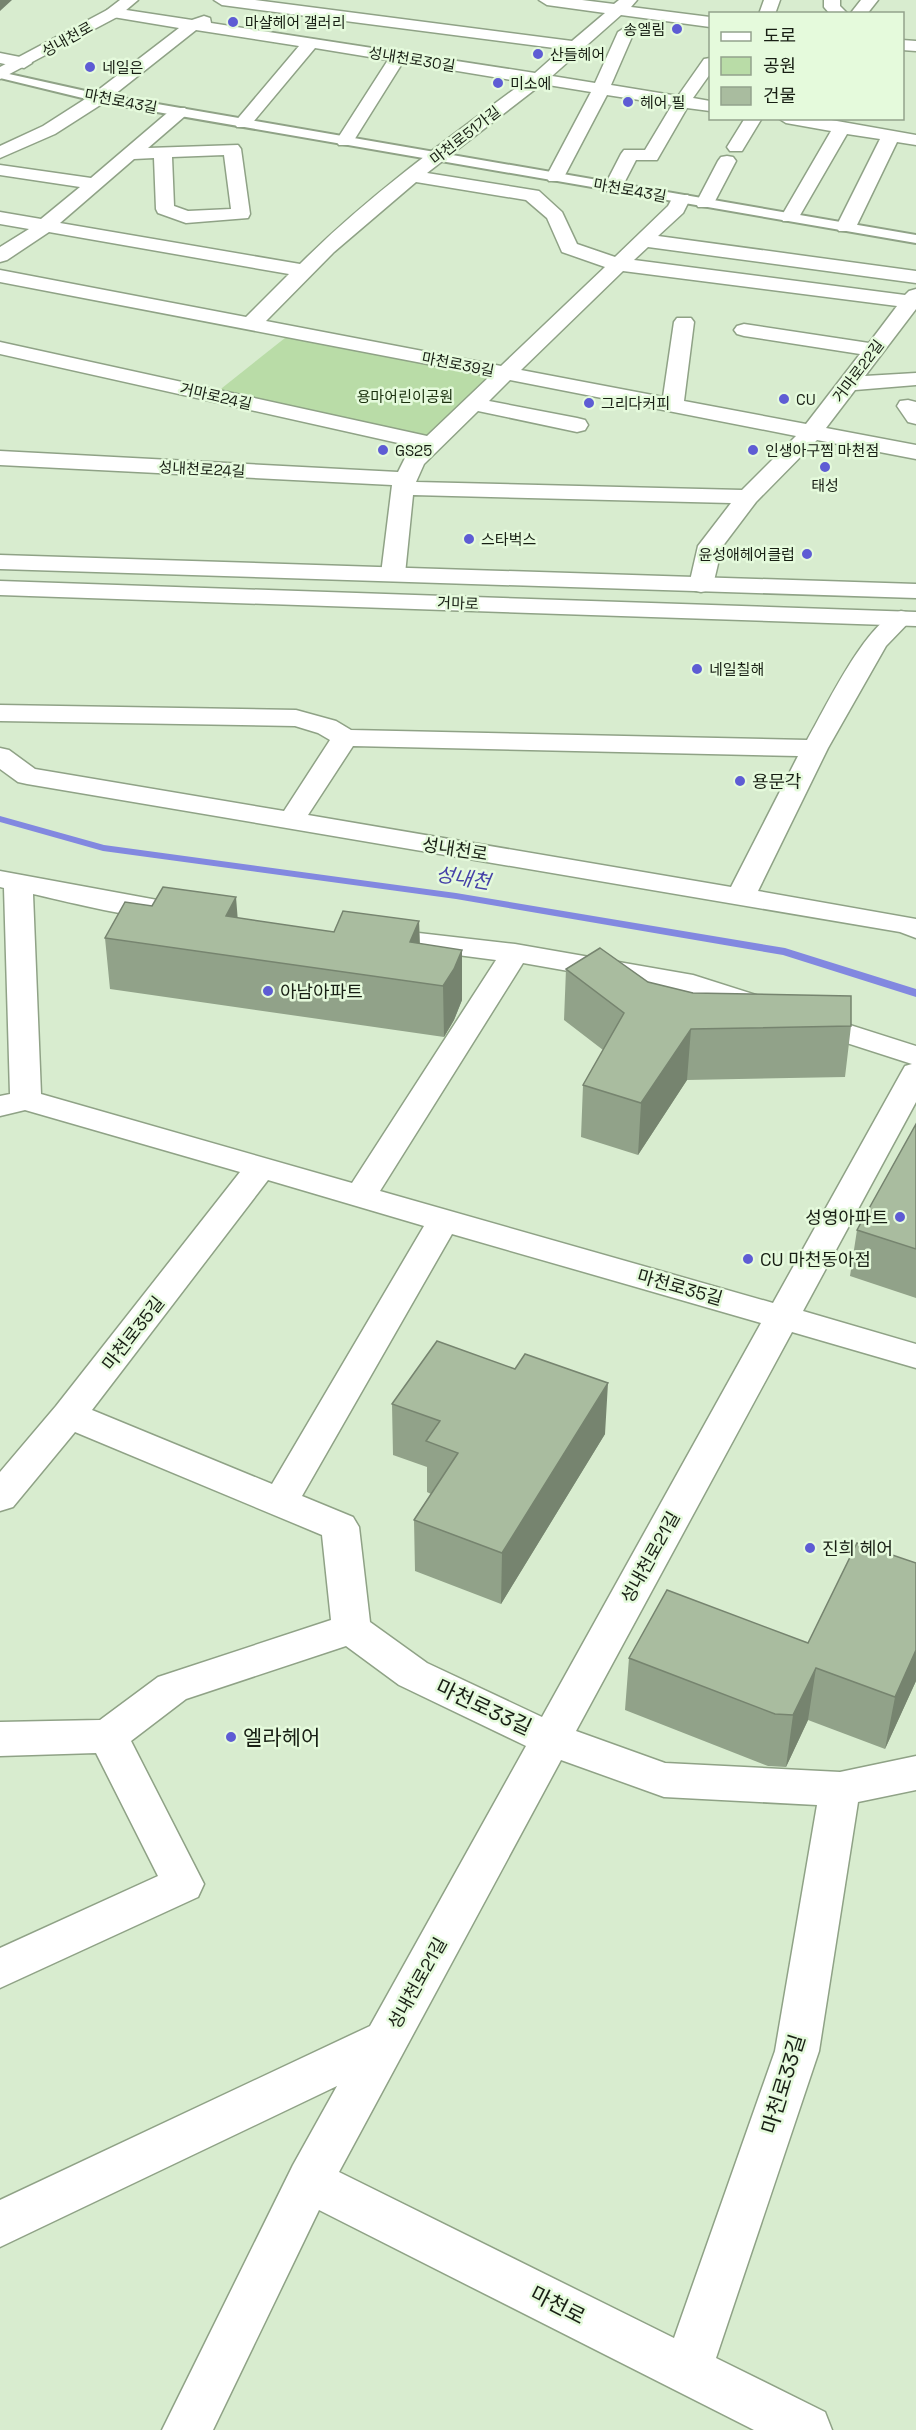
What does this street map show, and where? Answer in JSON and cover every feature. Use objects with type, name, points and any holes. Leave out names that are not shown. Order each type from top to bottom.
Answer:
[{"type":"street","name":"성내천로","points":[[0,75],[113,14],[130,0]]},
{"type":"street","points":[[222,0],[266,2],[362,20],[576,46]]},
{"type":"street","points":[[548,0],[624,5],[709,22]]},
{"type":"street","points":[[860,12],[870,0]]},
{"type":"street","points":[[0,153],[49,130],[99,98],[192,25],[266,2]]},
{"type":"street","name":"마천로51가길","points":[[251,324],[327,248],[435,157],[538,79],[624,5]]},
{"type":"street","name":"성내천로30길","points":[[113,14],[311,42],[709,106]]},
{"type":"street","points":[[555,177],[601,89],[626,32]]},
{"type":"street","name":"성내천로","points":[[0,52],[20,42]]},
{"type":"street","points":[[243,123],[311,42]]},
{"type":"street","points":[[345,141],[399,57]]},
{"type":"street","points":[[0,58],[24,63]]},
{"type":"street","points":[[613,187],[630,154],[651,156],[682,102],[709,66]]},
{"type":"street","points":[[0,256],[44,227],[179,112]]},
{"type":"street","points":[[705,203],[753,120]]},
{"type":"street","points":[[797,120],[916,140]]},
{"type":"street","points":[[790,217],[841,128]]},
{"type":"street","points":[[846,227],[891,136]]},
{"type":"street","points":[[131,154],[232,149],[241,214],[186,217],[165,209],[163,153]]},
{"type":"street","points":[[0,170],[96,184]]},
{"type":"street","points":[[412,176],[532,195],[555,216],[569,248],[616,264],[913,298]]},
{"type":"street","points":[[393,574],[403,483],[414,461],[676,208],[681,199]]},
{"type":"street","points":[[0,218],[304,271]]},
{"type":"street","points":[[642,240],[916,277]]},
{"type":"street","name":"마천로39길","points":[[0,276],[916,452]]},
{"type":"street","name":"거마로22길","points":[[701,585],[710,546],[748,497],[812,433],[913,298]]},
{"type":"street","points":[[673,406],[684,322]]},
{"type":"street","points":[[744,330],[874,350]]},
{"type":"street","name":"거마로24길","points":[[0,348],[432,444]]},
{"type":"street","points":[[848,384],[916,379]]},
{"type":"street","points":[[472,404],[577,425]]},
{"type":"street","name":"성내천로24길","points":[[0,458],[403,483],[748,497]]},
{"type":"street","name":"거마로","points":[[0,562],[916,591]]},
{"type":"street","name":"거마로","points":[[0,588],[909,618]]},
{"type":"street","points":[[741,896],[815,748],[876,642],[909,618]]},
{"type":"street","points":[[0,713],[296,718],[327,727],[345,738],[815,748]]},
{"type":"street","points":[[291,821],[345,738]]},
{"type":"street","name":"성내천로","points":[[0,756],[27,776],[741,896],[907,925],[916,929]]},
{"type":"street","points":[[13,1103],[9,881],[119,903],[200,914]]},
{"type":"street","points":[[351,934],[515,953],[693,984],[916,1056]]},
{"type":"street","points":[[361,1195],[515,953]]},
{"type":"street","name":"성내천로21길","points":[[187,2430],[309,2181],[916,1073]]},
{"type":"street","name":"마천로35길","points":[[13,1103],[361,1195],[916,1356]]},
{"type":"street","name":"마천로35길","points":[[0,1497],[69,1415],[261,1167]]},
{"type":"street","points":[[280,1502],[444,1219]]},
{"type":"street","points":[[0,1739],[108,1736],[172,1688],[351,1629],[340,1527],[69,1415]]},
{"type":"street","name":"마천로33길","points":[[351,1629],[413,1674],[551,1739],[664,1780],[840,1789],[916,1773]]},
{"type":"street","points":[[0,1969],[183,1884],[108,1736]]},
{"type":"street","name":"마천로33길","points":[[687,2370],[797,2051],[840,1789]]},
{"type":"street","name":"성내천로21길","points":[[0,2224],[385,2041]]},
{"type":"street","name":"마천로","points":[[309,2181],[807,2430]]},
{"type":"lane","name":"마천로43길","points":[[0,75],[99,98],[916,239]]},
{"type":"green space","name":"용마어린이공원","points":[[290,334],[492,376],[425,437],[217,392]]},
{"type":"building","points":[[163,887],[236,897],[226,916],[334,932],[343,911],[419,921],[410,942],[462,950],[443,986],[105,938],[125,902],[152,906]]},
{"type":"building","points":[[600,948],[648,982],[693,993],[851,996],[851,1026],[691,1029],[641,1103],[583,1085],[624,1013],[566,969]]},
{"type":"building","points":[[916,1124],[916,1249],[857,1230]]},
{"type":"building","points":[[437,1341],[515,1369],[525,1354],[608,1383],[502,1553],[414,1520],[458,1453],[426,1441],[440,1421],[392,1404]]},
{"type":"building","points":[[857,1543],[916,1563],[916,1650],[895,1697],[816,1668],[793,1715],[775,1714],[629,1658],[667,1590],[808,1643]]},
{"type":"waterway","name":"성내천","points":[[0,819],[103,848],[456,896],[785,952],[916,993]]},
{"type":"place","name":"마샬헤어 갤러리","points":[[233,22]]},
{"type":"place","name":"송엘림","points":[[677,29]]},
{"type":"place","name":"산들헤어","points":[[538,54]]},
{"type":"place","name":"네일은","points":[[90,67]]},
{"type":"place","name":"미소에","points":[[498,83]]},
{"type":"place","name":"헤어 필","points":[[628,102]]},
{"type":"place","name":"CU","points":[[784,399]]},
{"type":"place","name":"그리다커피","points":[[589,403]]},
{"type":"place","name":"GS25","points":[[383,450]]},
{"type":"place","name":"인생아구찜 마천점","points":[[753,450]]},
{"type":"place","name":"태성","points":[[825,467]]},
{"type":"place","name":"스타벅스","points":[[469,539]]},
{"type":"place","name":"윤성애헤어클럽","points":[[807,554]]},
{"type":"place","name":"네일칠해","points":[[697,669]]},
{"type":"place","name":"용문각","points":[[740,781]]},
{"type":"place","name":"아남아파트","points":[[268,991]]},
{"type":"place","name":"성영아파트","points":[[900,1217]]},
{"type":"place","name":"CU 마천동아점","points":[[748,1259]]},
{"type":"place","name":"진희 헤어","points":[[810,1548]]},
{"type":"place","name":"엘라헤어","points":[[231,1737]]}]
